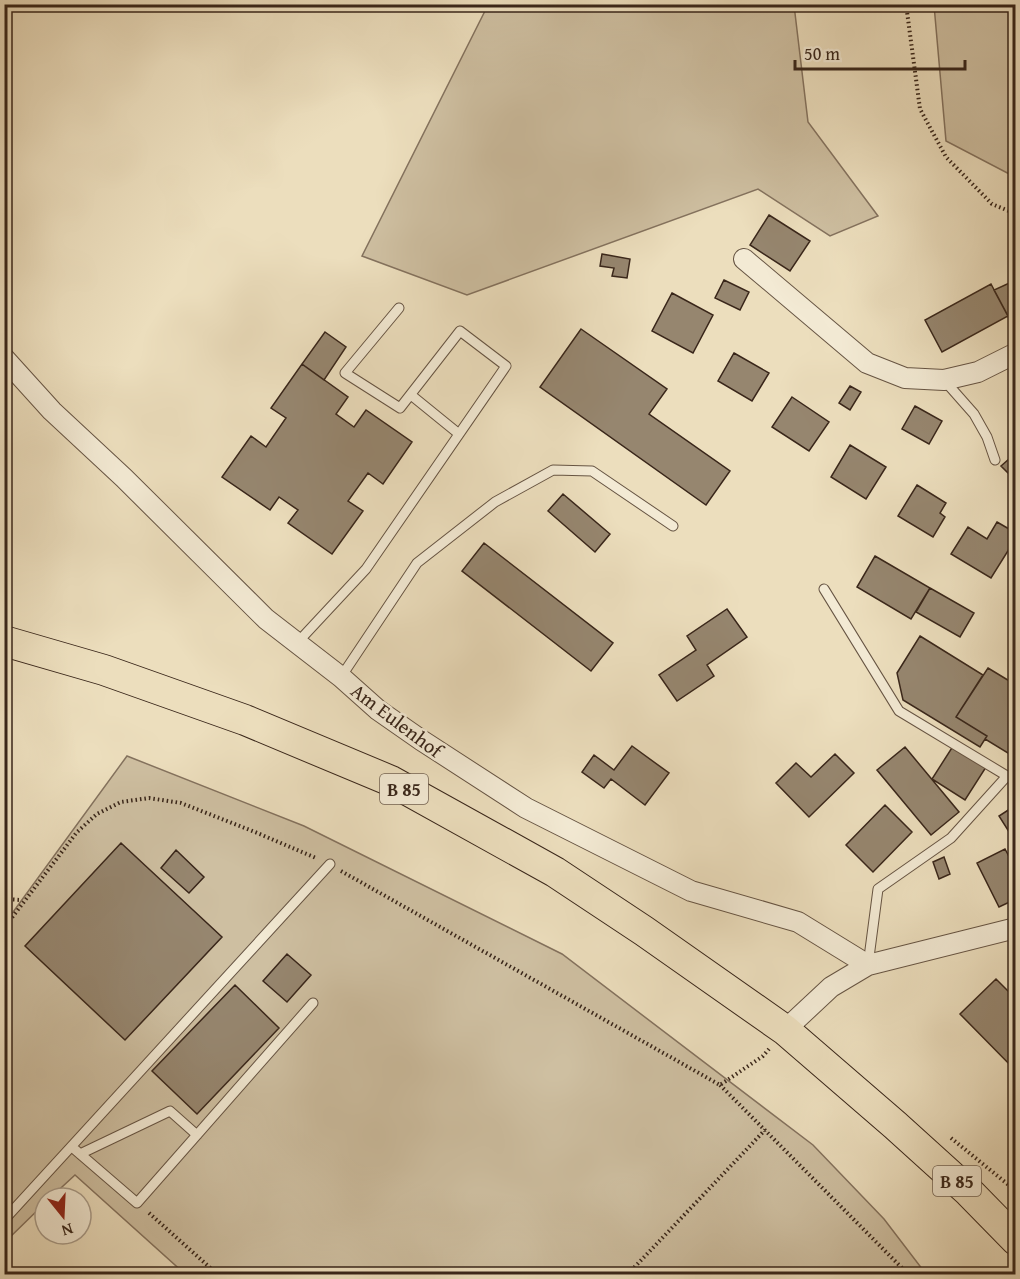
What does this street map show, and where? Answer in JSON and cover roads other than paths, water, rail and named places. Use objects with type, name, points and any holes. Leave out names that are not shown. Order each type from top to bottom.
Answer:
[{"type":"main road","name":"B 85","points":[[4,640],[104,670],[245,720],[391,781],[555,872],[785,1030],[953,1177],[1016,1240]]},
{"type":"street","points":[[744,259],[867,363],[905,378],[944,380],[978,372],[1016,353]]},
{"type":"street","name":"Am Eulenhof","points":[[4,358],[52,411],[124,478],[266,619],[341,677],[378,710],[526,808],[691,891],[798,922],[868,964]]},
{"type":"street","points":[[785,1030],[831,987],[868,964],[1016,928]]},
{"type":"lane","points":[[297,643],[366,569],[506,366],[460,331],[400,408],[345,374],[399,308]]},
{"type":"lane","points":[[944,380],[974,414],[987,437],[995,460]]},
{"type":"lane","points":[[411,395],[459,434]]},
{"type":"lane","points":[[341,677],[417,563],[495,502],[553,470],[592,471],[673,526]]},
{"type":"lane","points":[[824,589],[899,711],[1006,776],[951,838],[878,889],[868,964]]},
{"type":"lane","points":[[4,1220],[330,864]]},
{"type":"lane","points":[[72,1147],[137,1203],[313,1003]]},
{"type":"lane","points":[[80,1154],[170,1111],[197,1135]]}]
